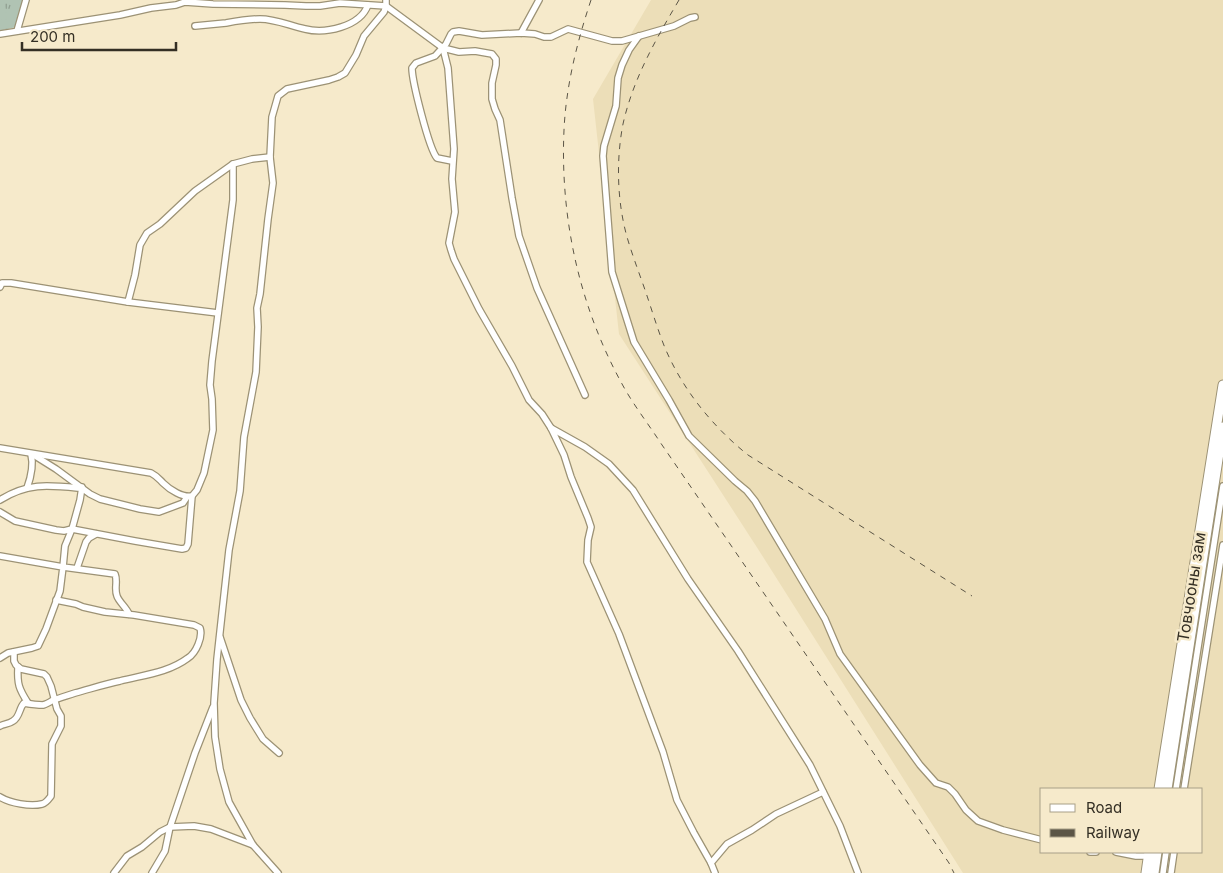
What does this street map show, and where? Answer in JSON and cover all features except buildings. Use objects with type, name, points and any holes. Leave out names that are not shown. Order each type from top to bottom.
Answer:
[{"type":"highway","name":"Товчооны зам","points":[[1159,788],[1223,385]]},
{"type":"highway","name":"Товчооны зам","points":[[1167,788],[1223,427]]},
{"type":"highway","points":[[1154,873],[1157,853]]},
{"type":"highway","points":[[1146,873],[1149,854]]},
{"type":"street","points":[[17,31],[26,0]]},
{"type":"street","points":[[521,33],[539,0]]},
{"type":"street","points":[[0,34],[120,15],[150,8],[176,5],[186,1],[213,4],[306,6],[320,6],[340,2],[368,5],[386,3],[443,48],[459,52],[475,51],[492,54],[496,59],[492,83],[492,99],[500,120],[519,236],[537,288],[585,395]]},
{"type":"street","points":[[278,873],[253,845],[229,802],[222,777],[215,736],[214,703],[229,550],[240,491],[244,437],[256,372],[257,308],[273,183],[270,157],[272,117],[278,96],[287,89],[329,80],[345,72],[356,55],[364,36],[384,12],[386,3]]},
{"type":"street","points":[[195,26],[259,19],[274,20],[309,30],[331,29],[357,20],[366,12],[368,5]]},
{"type":"street","points":[[452,161],[440,159],[434,155],[427,134],[412,68],[416,63],[435,56],[443,48],[453,32],[459,30],[482,35],[521,33],[551,37],[568,30],[612,41],[622,41],[674,26],[695,17]]},
{"type":"street","points":[[640,36],[629,50],[622,65],[618,78],[616,106],[607,134],[603,156],[612,272],[634,342],[689,436],[747,491],[755,501],[825,619],[840,654],[920,766],[936,783],[948,787],[966,810],[978,821],[1040,839]]},
{"type":"street","points":[[443,48],[448,68],[454,149],[452,179],[455,212],[450,243],[454,260],[529,400],[542,414],[551,428],[564,455],[591,527],[587,547],[587,562],[619,634],[663,752],[676,800],[711,862],[715,873]]},
{"type":"street","points":[[128,302],[140,245],[147,233],[160,224],[195,191],[233,164],[270,157]]},
{"type":"street","points":[[30,452],[90,494],[100,499],[140,509],[159,512],[183,503],[198,490],[204,473],[213,430],[210,384],[233,200],[233,164]]},
{"type":"street","points":[[0,286],[2,283],[11,283],[128,302],[218,313]]},
{"type":"street","points":[[551,428],[586,447],[609,464],[633,490],[688,579],[738,651],[810,765],[840,826],[858,873]]},
{"type":"street","points":[[0,448],[151,473],[157,476],[164,484],[190,497]]},
{"type":"street","points":[[27,488],[33,464],[30,452]]},
{"type":"street","points":[[0,500],[12,493],[27,488],[50,485],[82,487]]},
{"type":"street","points":[[1176,788],[1223,486]]},
{"type":"street","points":[[0,657],[8,653],[38,646],[46,629],[62,582],[65,546],[72,530],[82,487]]},
{"type":"street","points":[[0,512],[14,521],[56,530],[72,530],[186,548],[188,544],[190,497]]},
{"type":"street","points":[[77,568],[86,542],[96,534]]},
{"type":"street","points":[[1184,788],[1223,545]]},
{"type":"street","points":[[0,556],[115,574],[117,580],[116,594],[129,614]]},
{"type":"street","points":[[0,726],[14,721],[18,717],[21,705],[24,703],[41,705],[120,680],[159,673],[192,655],[201,632],[200,628],[194,625],[105,612],[56,600]]},
{"type":"street","points":[[220,635],[241,700],[263,739],[279,753]]},
{"type":"street","points":[[0,797],[19,804],[42,804],[48,801],[51,796],[52,744],[62,721],[47,677],[44,674],[20,669],[14,661],[14,652]]},
{"type":"street","points":[[18,667],[18,686],[28,704]]},
{"type":"street","points":[[152,873],[166,851],[170,827],[214,703]]},
{"type":"street","points":[[711,862],[728,844],[776,814],[823,792]]},
{"type":"street","points":[[114,873],[127,856],[170,827],[194,826],[211,829],[253,845]]},
{"type":"street","points":[[1121,853],[1136,856],[1149,854]]},
{"type":"street","points":[[1163,873],[1166,853]]},
{"type":"street","points":[[1171,873],[1174,853]]},
{"type":"shaded area","points":[[651,0],[1223,0],[1223,873],[963,873],[758,549],[619,334],[593,99]]},
{"type":"green space","points":[[0,0],[24,0],[16,27],[0,31]]},
{"type":"green space","points":[[0,0],[4,0],[7,19],[0,20]]},
{"type":"railway","points":[[591,0],[577,48],[565,114],[565,195],[569,228],[583,291],[606,353],[635,405],[949,863],[954,873]]},
{"type":"railway","points":[[679,0],[639,75],[627,107],[619,152],[619,195],[627,237],[659,333],[672,363],[700,406],[722,432],[748,455],[972,596]]}]
